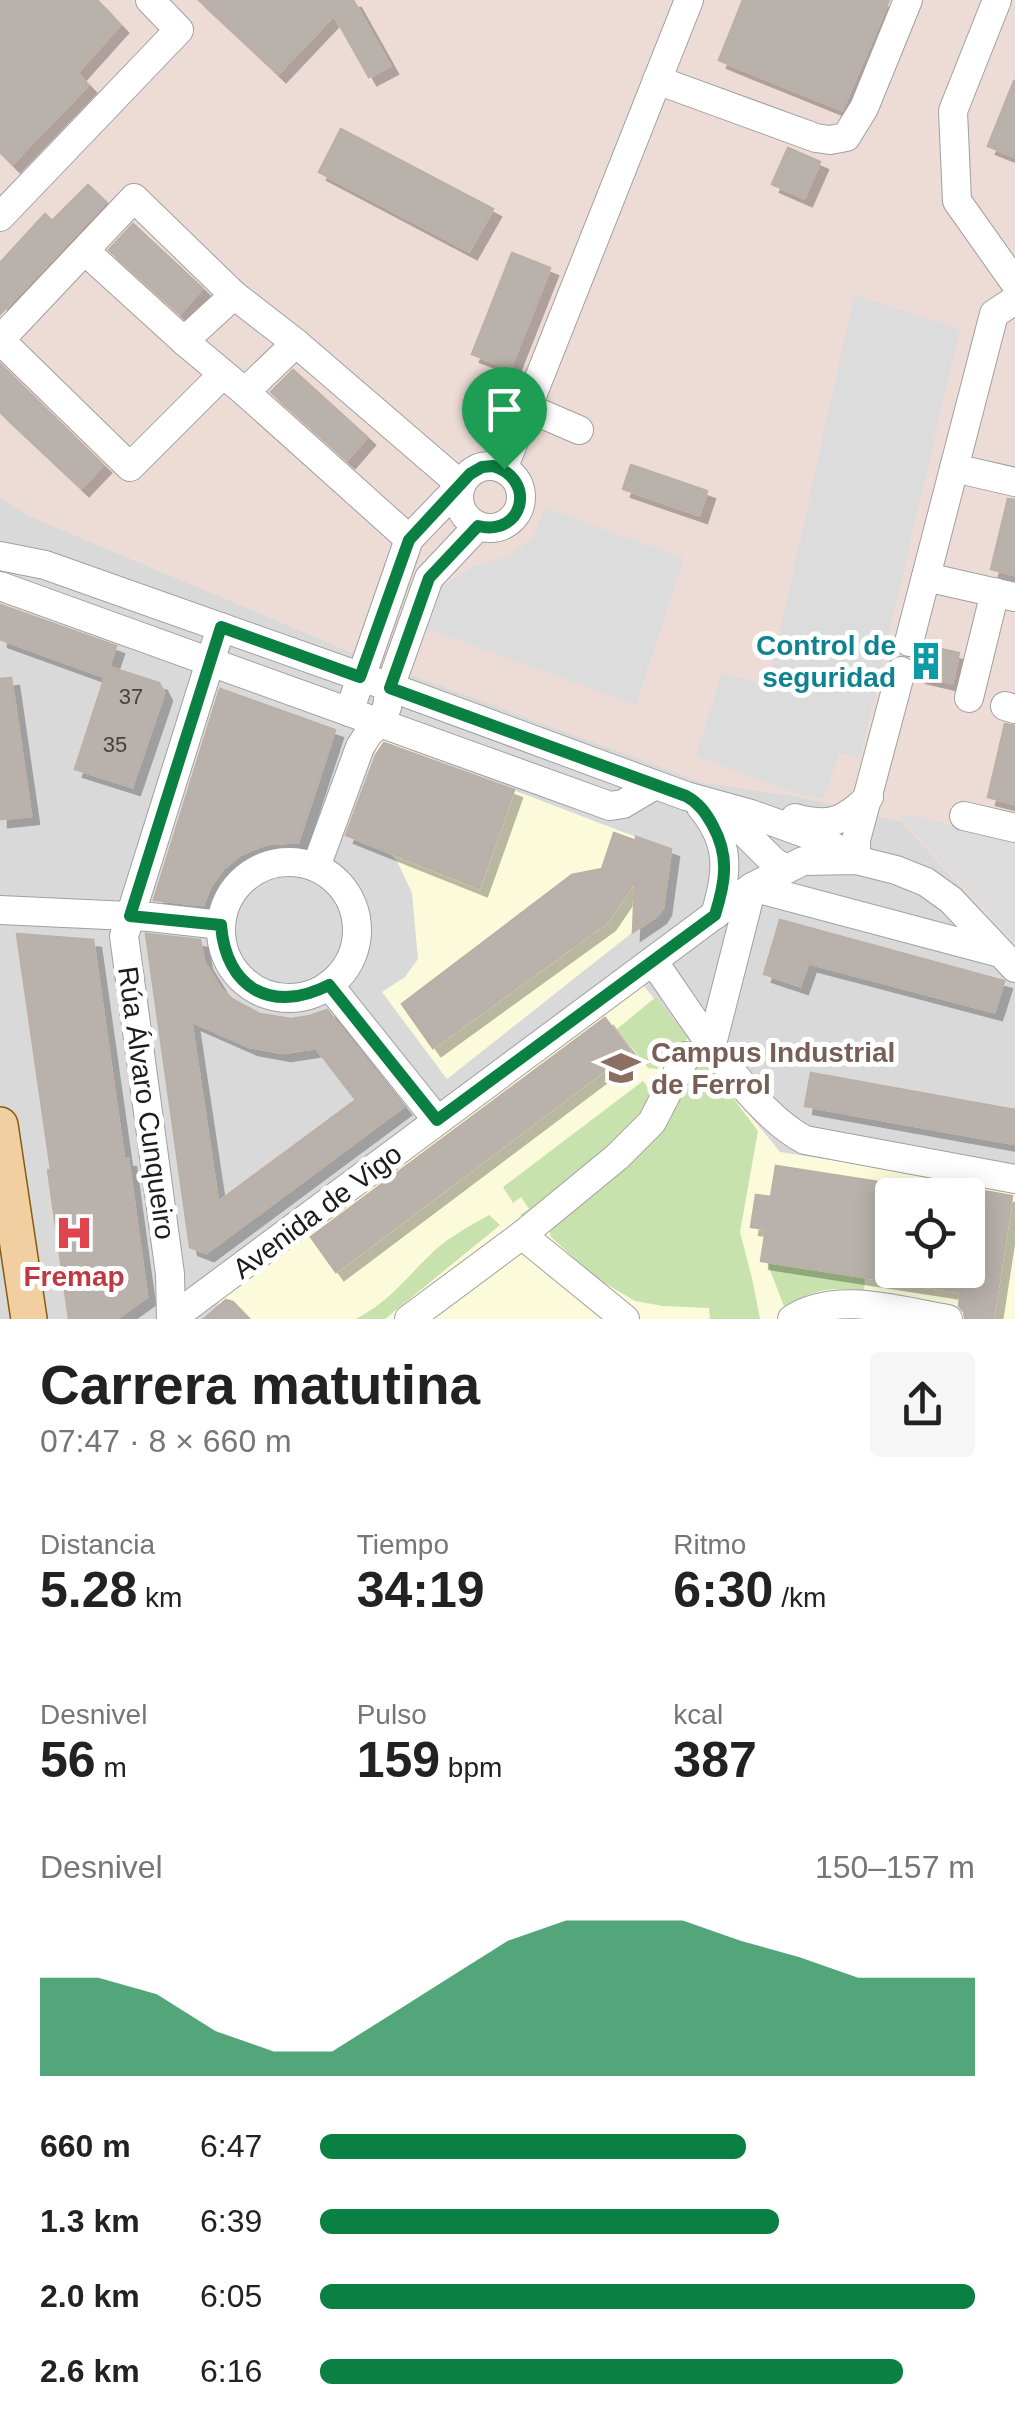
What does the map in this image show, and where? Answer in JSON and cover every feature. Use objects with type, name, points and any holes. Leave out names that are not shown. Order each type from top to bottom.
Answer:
[{"type":"main road","points":[[0,1125],[29,1319]]},
{"type":"street","points":[[0,217],[180,30],[150,0]]},
{"type":"street","points":[[504,469],[689,0]]},
{"type":"street","points":[[657,80],[816,138],[846,137],[864,108],[908,0]]},
{"type":"street","points":[[998,0],[953,110],[958,201],[1015,283]]},
{"type":"street","points":[[222,375],[130,468],[0,340],[134,198],[234,295],[461,485]]},
{"type":"street","points":[[84,251],[409,540]]},
{"type":"street","points":[[184,341],[234,295]]},
{"type":"street","points":[[909,642],[994,314],[1015,300]]},
{"type":"street","points":[[245,392],[296,344]]},
{"type":"street","points":[[528,408],[580,430]]},
{"type":"street","points":[[349,712],[409,540],[470,474],[482,467],[504,469],[516,482],[521,497],[518,510],[505,524],[495,528],[478,526],[463,513],[459,503],[461,485]]},
{"type":"street","points":[[954,468],[1015,482]]},
{"type":"street","points":[[316,867],[360,747],[387,708],[390,688],[429,578],[478,526]]},
{"type":"street","points":[[0,543],[55,569]]},
{"type":"street","points":[[0,556],[55,569],[691,799],[739,810],[818,838],[856,860],[926,882],[950,900],[1008,961]]},
{"type":"street","points":[[55,569],[55,606]]},
{"type":"street","points":[[926,577],[1005,594],[969,698]]},
{"type":"street","points":[[0,586],[610,806],[624,804],[655,785]]},
{"type":"street","name":"Rúa Álvaro Cunqueiro","points":[[171,1319],[170,1274],[124,936],[221,627]]},
{"type":"street","points":[[856,860],[856,840],[901,671]]},
{"type":"street","points":[[739,810],[831,822],[850,815],[869,797]]},
{"type":"street","points":[[691,799],[744,832],[785,868],[786,858],[777,838],[739,810]]},
{"type":"street","points":[[691,799],[714,827],[725,856],[725,874],[715,915]]},
{"type":"street","points":[[964,816],[1015,828]]},
{"type":"street","name":"Avenida de Vigo","points":[[171,1319],[752,887],[803,861],[856,860]]},
{"type":"street","points":[[295,862],[316,867],[333,878],[354,912],[357,933],[353,953],[329,985],[309,996],[287,998],[266,994],[246,984],[227,957],[221,925],[226,904],[237,886],[254,872],[273,864],[295,862]]},
{"type":"street","points":[[410,1319],[617,1157],[652,1122],[699,1050],[752,887],[1008,961]]},
{"type":"street","points":[[0,910],[221,925]]},
{"type":"street","points":[[652,961],[699,1050],[786,1130],[804,1140],[1015,1179]]},
{"type":"street","points":[[329,985],[437,1120]]},
{"type":"street","points":[[522,1234],[625,1319]]},
{"type":"street","points":[[202,1319],[215,1288]]},
{"type":"street","points":[[792,1319],[809,1308],[844,1302],[948,1319]]},
{"type":"shaded area","points":[[0,0],[1015,0],[1015,946],[902,822],[800,797],[704,783],[367,659],[31,517],[0,497]]},
{"type":"shaded area","points":[[854,295],[960,329],[860,759],[840,753],[823,798],[800,795],[696,756],[722,673],[768,686]]},
{"type":"shaded area","points":[[0,474],[901,820],[1015,946],[1015,1319],[0,1319]]},
{"type":"shaded area","points":[[545,508],[684,558],[636,705],[425,628],[441,587],[472,567],[509,556],[532,539]]},
{"type":"shaded area","points":[[380,739],[636,837],[633,932],[447,1079],[382,992],[405,977],[418,959],[412,893],[388,851],[346,835]]},
{"type":"shaded area","points":[[904,814],[1015,840],[1015,943],[901,819]]},
{"type":"shaded area","name":"Campus Industrial de Ferrol","points":[[643,985],[780,1152],[945,1178],[875,1178],[875,1288],[985,1288],[985,1184],[1015,1189],[1015,1319],[217,1319],[219,1299]]},
{"type":"green space","points":[[656,997],[688,1038],[657,1069],[648,1068],[617,1029]]},
{"type":"green space","points":[[698,1051],[758,1131],[740,1232],[760,1319],[710,1319],[709,1308],[635,1301],[596,1278],[551,1237],[548,1226]]},
{"type":"green space","points":[[643,1081],[652,1093],[633,1128],[527,1220],[520,1215],[529,1209],[521,1197],[513,1203],[503,1187]]},
{"type":"green space","points":[[489,1215],[500,1225],[385,1319],[356,1319],[388,1297],[442,1244]]},
{"type":"green space","points":[[767,1262],[865,1277],[864,1292],[822,1291],[785,1309]]},
{"type":"building","points":[[0,0],[97,0],[120,25],[77,73],[88,85],[12,164],[0,152]]},
{"type":"building","points":[[199,0],[353,0],[390,66],[369,77],[334,15],[278,74]]},
{"type":"building","points":[[743,0],[889,0],[842,110],[719,60]]},
{"type":"building","points":[[1015,81],[1015,157],[988,146]]},
{"type":"building","points":[[341,129],[493,209],[469,251],[319,172]]},
{"type":"building","points":[[788,148],[820,162],[804,198],[772,184]]},
{"type":"building","points":[[88,185],[106,202],[0,314],[0,263],[45,214],[52,221]]},
{"type":"building","points":[[133,224],[202,288],[180,314],[109,250]]},
{"type":"building","points":[[512,253],[550,268],[510,369],[472,354]]},
{"type":"building","points":[[0,364],[103,465],[81,488],[0,412]]},
{"type":"building","points":[[293,370],[367,437],[347,460],[271,392]]},
{"type":"building","points":[[631,465],[707,491],[699,515],[623,489]]},
{"type":"building","points":[[1008,499],[1015,500],[1015,575],[991,569]]},
{"type":"building","points":[[0,605],[116,646],[109,667],[159,683],[164,693],[132,787],[75,769],[105,677],[0,639]]},
{"type":"building","name":"Control de seguridad","points":[[926,646],[959,653],[952,683],[918,675],[913,659]]},
{"type":"building","points":[[11,678],[31,816],[0,819],[0,679]]},
{"type":"building","points":[[220,689],[335,730],[298,842],[266,844],[240,855],[223,869],[203,905],[154,900]]},
{"type":"building","points":[[1005,724],[1015,726],[1015,804],[988,797]]},
{"type":"building","points":[[384,743],[514,790],[479,888],[346,835]]},
{"type":"building","points":[[614,833],[671,849],[663,907],[658,915],[633,932],[635,881],[607,922],[433,1048],[402,1004],[572,875],[602,869]]},
{"type":"building","points":[[780,920],[1004,981],[994,1012],[808,963],[800,986],[764,974]]},
{"type":"building","points":[[17,934],[93,940],[147,1297],[116,1319],[69,1319]]},
{"type":"building","points":[[146,934],[200,940],[204,962],[221,989],[260,1014],[291,1019],[327,1010],[403,1107],[206,1253],[190,1247]],"holes":[[[191,1021],[250,1047],[283,1053],[316,1048],[356,1100],[218,1202]]]},
{"type":"building","points":[[605,1018],[630,1051],[336,1272],[311,1237]]},
{"type":"building","points":[[811,1073],[1015,1110],[1015,1144],[805,1106]]},
{"type":"building","points":[[776,1166],[875,1181],[875,1279],[761,1261],[766,1229],[751,1227],[756,1195],[771,1197]]},
{"type":"building","points":[[985,1191],[1012,1196],[993,1319],[965,1319],[959,1306],[961,1292],[935,1288],[985,1288]]},
{"type":"building","points":[[226,1300],[233,1302],[249,1319],[204,1319]]},
{"type":"place","name":"Control de seguridad","points":[[926,661]]},
{"type":"place","name":"Campus Industrial de Ferrol","points":[[621,1068]]},
{"type":"place","name":"Fremap","points":[[74,1233]]},
{"type":"route","points":[[482,467],[504,469],[516,482],[521,497],[518,510],[513,518],[495,528],[478,526],[429,578],[390,688],[686,796],[706,813],[720,838],[725,874],[715,915],[437,1120],[329,985],[309,996],[287,998],[266,994],[246,984],[232,967],[223,947],[221,925],[130,916],[221,627],[360,677],[409,540],[470,474],[482,467]]}]
